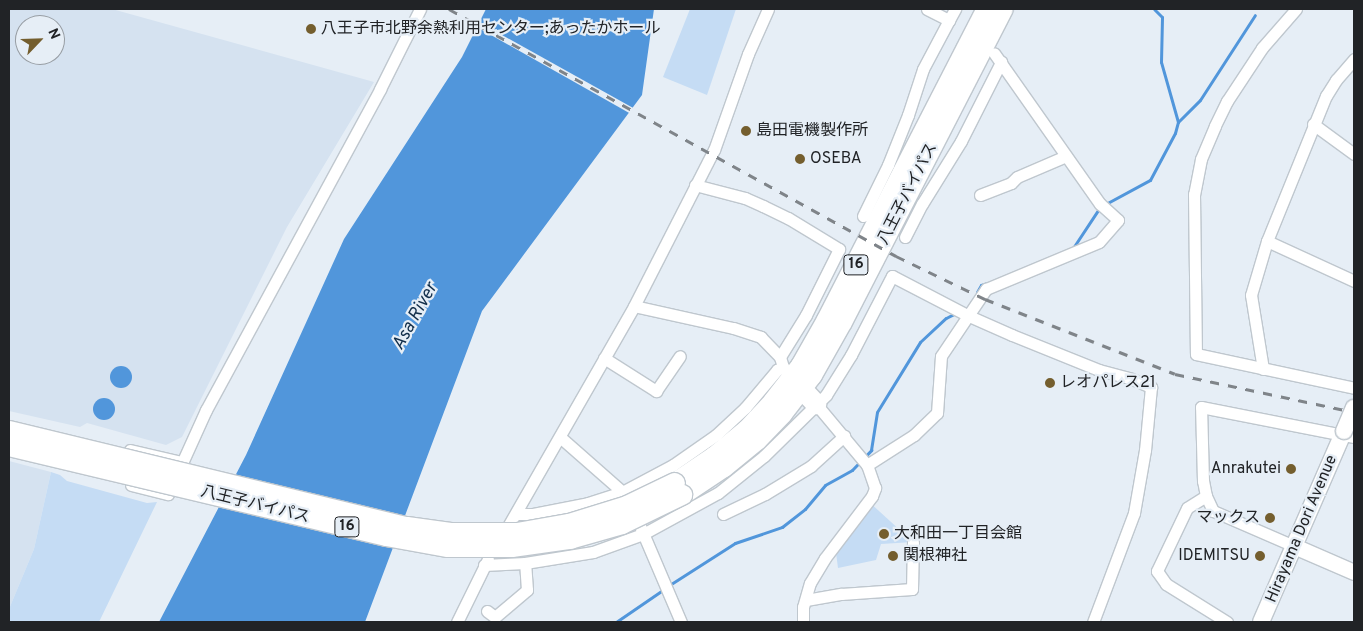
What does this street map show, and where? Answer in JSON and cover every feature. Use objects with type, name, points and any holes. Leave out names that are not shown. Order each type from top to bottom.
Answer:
[{"type":"highway","name":"16","points":[[901,192],[920,122],[977,9]]},
{"type":"highway","name":"八王子バイパス","points":[[9,431],[391,523],[451,533],[500,534],[569,524],[708,479],[747,448],[782,414],[802,389],[832,341],[987,9]]},
{"type":"highway","name":"八王子バイパス","points":[[9,446],[386,536],[448,547],[512,547],[570,539],[622,524],[679,489],[694,471],[741,435],[783,389],[814,344],[851,274],[901,192],[1003,9]]},
{"type":"highway","name":"16","points":[[901,192],[948,133],[997,57],[1016,9]]},
{"type":"highway","points":[[694,471],[767,397],[781,380],[782,362],[791,364],[797,357],[830,298],[851,274]]},
{"type":"highway","points":[[802,389],[816,404]]},
{"type":"main road","name":"Hirayama Dori Avenue","points":[[1261,622],[1294,546],[1347,434],[1354,408]]},
{"type":"street","points":[[9,456],[168,494],[206,410],[380,89],[420,9]]},
{"type":"street","points":[[457,622],[484,565],[516,514],[634,306],[714,150],[748,54],[768,9]]},
{"type":"street","points":[[927,9],[949,20]]},
{"type":"street","points":[[863,216],[888,165],[908,115],[923,69],[954,9]]},
{"type":"street","points":[[1296,9],[1287,17],[1262,48],[1228,101],[1214,126],[1202,159],[1194,194],[1196,354],[1263,370],[1354,388]]},
{"type":"street","points":[[867,465],[914,435],[936,413],[941,356],[986,289],[1099,242],[1118,220],[1102,205],[997,57]]},
{"type":"street","points":[[905,237],[922,204],[961,141],[997,57]]},
{"type":"street","points":[[1263,370],[1252,295],[1267,241],[1313,124],[1336,80],[1354,60]]},
{"type":"street","points":[[1313,124],[1354,153]]},
{"type":"street","points":[[980,195],[1011,183],[1017,177],[1066,156]]},
{"type":"street","points":[[516,514],[554,511],[588,503],[622,492],[672,465],[702,446],[733,420],[778,370],[839,249],[788,218],[745,198],[695,185]]},
{"type":"street","points":[[1267,241],[1354,281]]},
{"type":"street","points":[[484,565],[525,563],[593,552],[643,534],[687,511],[735,480],[776,444],[826,395],[851,355],[892,276],[969,316],[1099,370],[1132,379],[1151,387],[1145,450],[1134,514],[1094,622]]},
{"type":"street","points":[[634,306],[733,328],[761,337],[782,362]]},
{"type":"street","points":[[604,358],[656,391],[680,356]]},
{"type":"street","points":[[803,622],[803,607],[810,583],[825,558],[872,496],[875,488],[867,465],[816,404]]},
{"type":"street","points":[[1347,434],[1201,408],[1203,481],[1206,496],[1213,511],[1354,572]]},
{"type":"street","points":[[9,422],[181,462]]},
{"type":"street","points":[[723,514],[765,494],[811,466],[844,436]]},
{"type":"street","points":[[560,437],[626,496],[681,622]]},
{"type":"street","points":[[1206,496],[1187,508],[1157,572],[1166,584],[1227,622]]},
{"type":"street","points":[[806,600],[841,594],[912,589],[913,542]]},
{"type":"street","points":[[495,617],[527,590],[525,563]]},
{"type":"shaded area","points":[[9,9],[112,9],[374,82],[287,227],[182,437],[166,445],[87,423],[80,427],[9,411]]},
{"type":"shaded area","points":[[690,9],[736,9],[707,95],[663,77]]},
{"type":"shaded area","points":[[9,461],[51,472],[34,549],[9,609]]},
{"type":"shaded area","points":[[51,472],[60,475],[67,481],[147,503],[157,502],[99,622],[9,622],[9,609],[34,549]]},
{"type":"shaded area","points":[[868,501],[913,542],[881,544],[876,560],[838,568],[835,545]]},
{"type":"water","name":"Asa River","points":[[486,9],[654,9],[642,95],[482,311],[365,622],[159,622],[246,455],[344,239],[462,57]]},
{"type":"water","points":[[121,366],[129,369],[132,377],[129,385],[121,388],[113,385],[110,377],[113,369]]},
{"type":"water","points":[[104,398],[112,401],[115,409],[112,417],[104,420],[96,417],[93,409],[96,401]]},
{"type":"pier","points":[[477,21],[635,109],[631,114],[475,26]]},
{"type":"waterway","points":[[1073,248],[1100,207],[1150,180],[1175,133],[1178,122],[1161,62],[1162,17],[1154,9]]},
{"type":"waterway","points":[[1178,122],[1200,100],[1255,15]]},
{"type":"waterway","points":[[977,292],[981,285],[987,283]]},
{"type":"waterway","points":[[671,584],[735,543],[782,527],[805,509],[825,485],[852,470],[871,450],[877,412],[920,342],[946,318],[954,314]]},
{"type":"waterway","points":[[616,622],[664,589]]},
{"type":"railway","points":[[449,9],[896,256],[985,299],[1175,374],[1354,412]]},
{"type":"place","name":"八王子市北野余熱利用センター;あったかホール","points":[[311,29]]},
{"type":"place","name":"島田電機製作所","points":[[746,131]]},
{"type":"place","name":"OSEBA","points":[[800,159]]},
{"type":"place","name":"レオパレス21","points":[[1050,383]]},
{"type":"place","name":"Anrakutei","points":[[1291,469]]},
{"type":"place","name":"マックス","points":[[1270,518]]},
{"type":"place","name":"大和田一丁目会館","points":[[884,534]]},
{"type":"place","name":"関根神社","points":[[893,556]]},
{"type":"place","name":"IDEMITSU","points":[[1260,556]]}]
